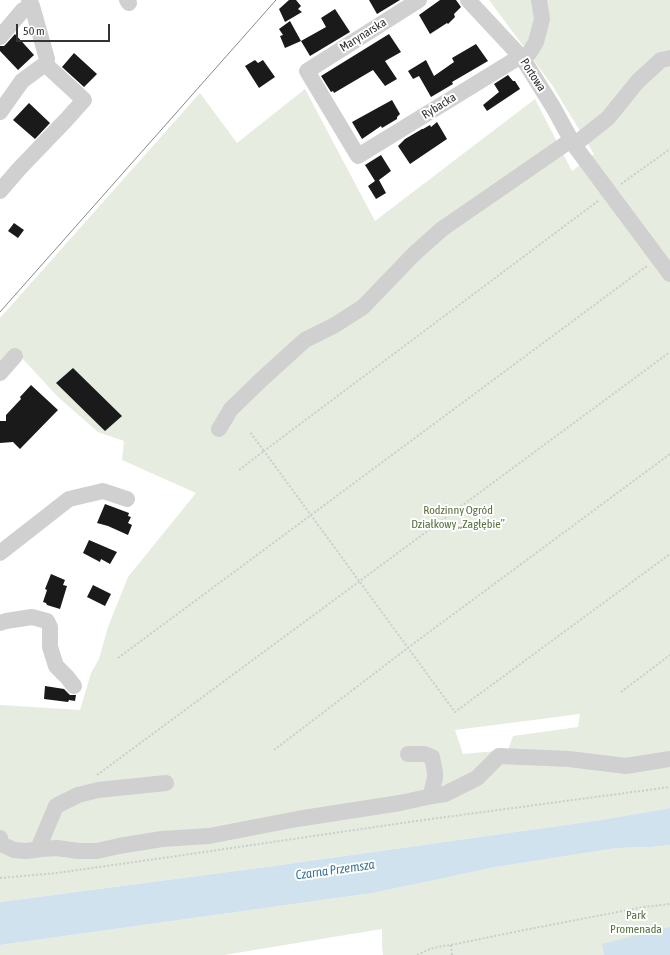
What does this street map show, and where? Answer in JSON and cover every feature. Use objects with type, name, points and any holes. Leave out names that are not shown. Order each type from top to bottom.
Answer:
[{"type":"street","name":"Marynarska","points":[[358,156],[307,71],[420,0]]},
{"type":"street","name":"Portowa","points":[[468,0],[522,58],[553,107],[572,142],[670,274]]},
{"type":"street","name":"Rybacka","points":[[358,156],[530,52],[536,42],[542,19],[540,0]]},
{"type":"street","points":[[0,37],[30,3],[47,59],[44,64],[22,81],[0,112]]},
{"type":"street","points":[[219,429],[231,409],[305,340],[335,325],[363,307],[414,254],[442,229],[608,118],[638,81],[661,60],[670,58]]},
{"type":"street","points":[[0,191],[84,100],[44,64]]},
{"type":"street","points":[[0,373],[15,356]]},
{"type":"street","points":[[0,553],[69,499],[103,491],[127,499]]},
{"type":"street","points":[[0,623],[6,620],[32,617],[47,621],[50,627],[50,647],[56,666],[74,686]]},
{"type":"street","points":[[408,754],[424,754],[432,757],[435,772],[432,796]]},
{"type":"street","points":[[0,838],[1,844],[14,850],[26,851],[57,848],[78,851],[97,851],[162,839],[209,836],[297,819],[400,804],[445,794],[477,778],[500,756],[570,759],[626,766],[670,759]]},
{"type":"street","points":[[41,849],[40,844],[56,806],[78,795],[98,790],[166,783]]},
{"type":"path","points":[[240,470],[610,192],[670,149]]},
{"type":"path","points":[[118,658],[658,258]]},
{"type":"path","points":[[89,792],[88,784],[90,781],[670,352]]},
{"type":"path","points":[[250,432],[456,712],[670,554]]},
{"type":"path","points":[[274,750],[408,647],[670,454]]},
{"type":"path","points":[[622,692],[670,655]]},
{"type":"path","points":[[0,878],[56,873],[170,858],[409,822],[670,787]]},
{"type":"path","points":[[417,955],[430,949],[442,946],[644,907],[670,904]]},
{"type":"path","points":[[451,945],[452,955]]},
{"type":"green space","name":"Rodzinny Ogród Działkowy „Zagłębie”","points":[[489,0],[670,0],[670,808],[601,820],[266,867],[0,902],[0,705],[80,710],[91,673],[99,659],[108,627],[128,577],[196,493],[122,460],[124,441],[98,432],[58,397],[22,358],[0,365],[0,318],[200,93],[237,143],[305,89],[375,221],[535,99],[572,171],[594,154],[552,85]],"holes":[[[580,714],[578,727],[513,736],[508,750],[463,754],[455,730]]]},
{"type":"green space","name":"Park Promenada","points":[[670,845],[670,955],[383,955],[382,929],[224,955],[0,955],[0,945],[373,893],[496,867],[617,848]]},
{"type":"water","name":"Czarna Przemsza","points":[[670,808],[670,845],[617,848],[496,867],[373,893],[0,945],[0,902],[266,867],[601,820]]},
{"type":"water","points":[[670,927],[670,955],[604,955],[602,944]]},
{"type":"building","points":[[289,0],[296,0],[301,6],[298,9],[302,12],[285,22],[279,9]]},
{"type":"building","points":[[369,0],[400,0],[377,14]]},
{"type":"building","points":[[440,0],[456,0],[461,7],[454,14],[455,17],[448,24],[447,23],[430,34],[419,15]]},
{"type":"building","points":[[335,9],[350,32],[310,56],[301,41],[326,27],[321,18]]},
{"type":"building","points":[[290,21],[301,41],[285,48],[280,36],[283,35],[279,29]]},
{"type":"building","points":[[15,34],[34,55],[18,70],[0,51],[0,46],[4,46]]},
{"type":"building","points":[[389,34],[401,52],[385,61],[397,79],[385,86],[373,70],[334,93],[333,91],[331,92],[321,76]]},
{"type":"building","points":[[476,44],[488,61],[452,82],[453,84],[431,97],[419,76],[413,79],[408,71],[426,60],[434,76],[454,62],[452,58]]},
{"type":"building","points":[[74,53],[97,74],[84,87],[62,67]]},
{"type":"building","points":[[255,60],[258,63],[263,60],[275,77],[259,88],[245,66]]},
{"type":"building","points":[[508,75],[513,81],[515,81],[520,89],[487,111],[483,105],[499,92],[494,84]]},
{"type":"building","points":[[392,100],[400,114],[397,119],[382,128],[381,126],[362,139],[352,122]]},
{"type":"building","points":[[29,103],[50,123],[35,139],[13,120]]},
{"type":"building","points":[[437,122],[447,139],[410,164],[398,146],[405,139],[430,125],[431,127]]},
{"type":"building","points":[[381,155],[391,171],[379,180],[386,193],[376,199],[368,186],[375,181],[365,165]]},
{"type":"building","points":[[14,223],[24,230],[18,238],[8,231]]},
{"type":"building","points":[[73,368],[122,416],[105,431],[56,383]]},
{"type":"building","points":[[31,385],[58,410],[20,449],[13,442],[0,443],[0,421],[6,421],[6,415],[21,399],[20,397]]},
{"type":"building","points":[[105,504],[129,513],[128,516],[131,517],[128,523],[132,525],[128,535],[97,523]]},
{"type":"building","points":[[89,540],[117,552],[110,564],[101,559],[100,562],[83,553]]},
{"type":"building","points":[[51,574],[65,580],[63,585],[67,586],[60,609],[47,605],[43,602],[47,590],[45,589]]},
{"type":"building","points":[[93,585],[111,594],[105,606],[87,597]]},
{"type":"building","points":[[45,686],[64,689],[70,695],[76,695],[75,701],[69,700],[68,702],[44,699]]},
{"type":"tram line","points":[[0,312],[276,0]]}]
